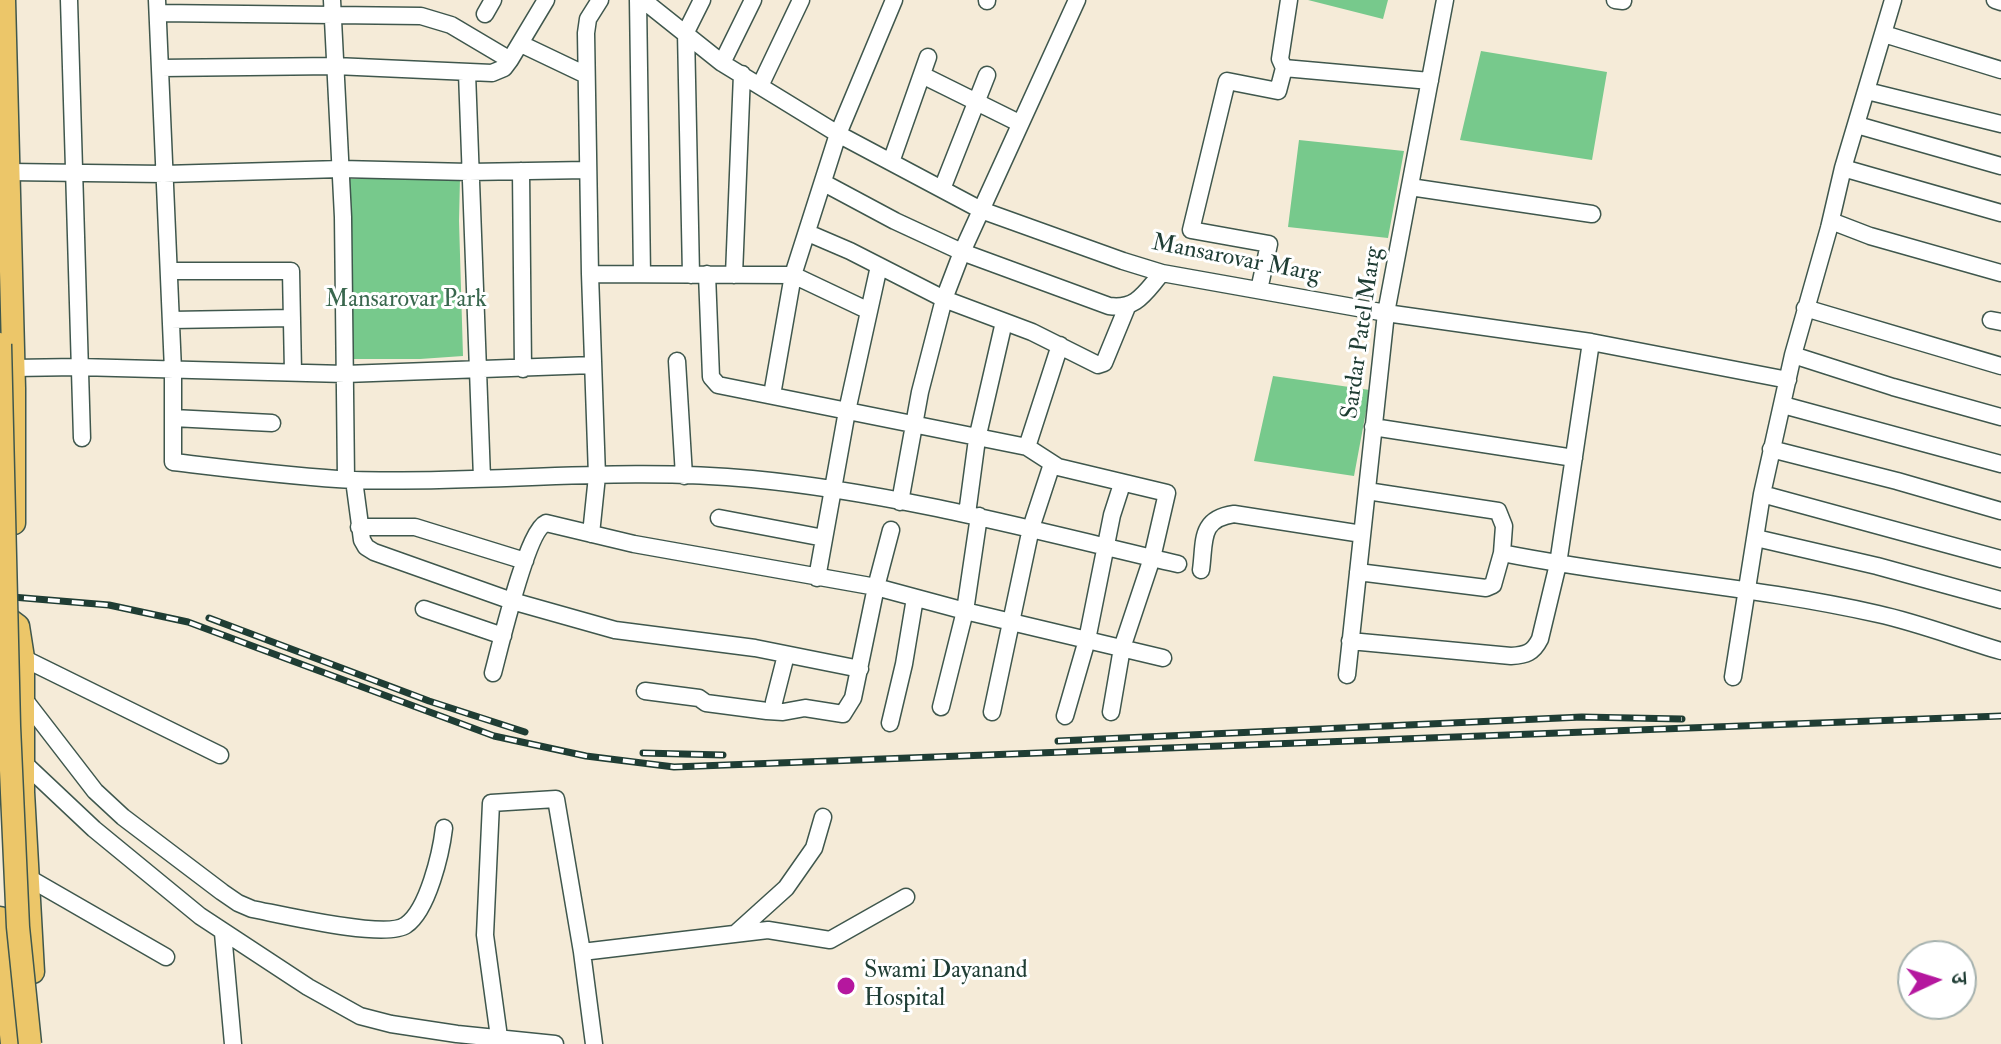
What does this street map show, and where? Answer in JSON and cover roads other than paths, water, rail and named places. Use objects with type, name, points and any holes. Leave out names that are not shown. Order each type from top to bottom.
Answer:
[{"type":"highway","points":[[0,919],[13,1044]]},
{"type":"main road","points":[[0,541],[13,532],[15,519],[4,0]]},
{"type":"main road","points":[[0,344],[10,741],[18,927],[30,1044]]},
{"type":"main road","points":[[0,620],[10,620],[18,626],[23,658],[27,877],[39,1044]]},
{"type":"street","points":[[69,0],[82,438]]},
{"type":"street","points":[[161,68],[335,66],[467,73],[499,71],[521,44],[546,0]]},
{"type":"street","points":[[591,534],[597,476],[586,75],[588,19],[600,0]]},
{"type":"street","points":[[640,0],[642,274]]},
{"type":"street","name":"Mansarovar Marg","points":[[640,0],[686,32],[722,63],[838,134],[981,210],[1162,273],[1386,313],[1591,342],[1788,380]]},
{"type":"street","points":[[702,0],[686,32],[699,274],[713,382],[913,426],[1027,447],[1052,464],[1168,494],[1152,558],[1122,648],[1111,712]]},
{"type":"street","points":[[722,63],[753,0]]},
{"type":"street","points":[[760,86],[801,0]]},
{"type":"street","points":[[772,395],[793,275],[838,134],[894,0]]},
{"type":"street","points":[[900,502],[913,426],[944,299],[1019,123],[1077,0]]},
{"type":"street","points":[[1259,290],[1269,244],[1191,230],[1227,81],[1278,91],[1284,68],[1280,59],[1289,0]]},
{"type":"street","name":"Sardar Patel Marg","points":[[1347,675],[1386,313],[1445,0]]},
{"type":"street","points":[[1733,677],[1762,494],[1793,355],[1843,168],[1893,0]]},
{"type":"street","points":[[510,60],[437,19],[378,7],[158,6],[173,370],[173,462],[350,479],[597,476],[752,479],[973,515],[1178,564]]},
{"type":"street","points":[[332,7],[341,169],[350,479],[366,547],[512,601],[615,630],[665,639],[730,644],[860,669]]},
{"type":"street","points":[[1884,34],[2001,70]]},
{"type":"street","points":[[521,44],[586,75]]},
{"type":"street","points":[[891,162],[928,57]]},
{"type":"street","points":[[1284,68],[1430,81]]},
{"type":"street","points":[[467,73],[482,478]]},
{"type":"street","points":[[734,275],[742,74]]},
{"type":"street","points":[[922,75],[1019,123]]},
{"type":"street","points":[[942,189],[987,75]]},
{"type":"street","points":[[1867,91],[2001,124]]},
{"type":"street","points":[[1857,125],[2001,166]]},
{"type":"street","points":[[1843,168],[2001,213]]},
{"type":"street","points":[[9,172],[164,174],[341,169],[469,172],[587,170]]},
{"type":"street","points":[[521,171],[523,369]]},
{"type":"street","points":[[824,183],[962,252],[1109,306],[1132,305],[1162,273]]},
{"type":"street","points":[[1410,187],[1592,214]]},
{"type":"street","points":[[1831,221],[1870,236],[2001,273]]},
{"type":"street","points":[[808,233],[944,299],[1060,345],[1098,365],[1103,365],[1127,307]]},
{"type":"street","points":[[817,578],[847,411],[879,266]]},
{"type":"street","points":[[169,271],[291,271],[293,372]]},
{"type":"street","points":[[590,274],[793,275],[869,311]]},
{"type":"street","points":[[1805,308],[2001,366]]},
{"type":"street","points":[[171,320],[292,318]]},
{"type":"street","points":[[941,707],[965,611],[977,439],[1004,322]]},
{"type":"street","points":[[1350,641],[1524,655],[1534,650],[1540,639],[1558,564],[1591,342]]},
{"type":"street","points":[[1027,447],[1060,345]]},
{"type":"street","points":[[1793,355],[2001,417]]},
{"type":"street","points":[[677,361],[684,476]]},
{"type":"street","points":[[13,368],[345,374],[593,365]]},
{"type":"street","points":[[1783,405],[2001,464]]},
{"type":"street","points":[[173,418],[272,423]]},
{"type":"street","points":[[1373,427],[1574,458]]},
{"type":"street","points":[[1771,449],[2001,511]]},
{"type":"street","points":[[992,712],[1031,528],[1052,464]]},
{"type":"street","points":[[1065,716],[1087,640],[1112,515],[1122,484]]},
{"type":"street","points":[[1358,572],[1486,588],[1493,585],[1502,553],[1504,526],[1498,511],[1367,491]]},
{"type":"street","points":[[1762,494],[2001,559]]},
{"type":"street","points":[[1201,570],[1205,535],[1218,517],[1234,514],[1362,534]]},
{"type":"street","points":[[719,518],[824,538]]},
{"type":"street","points":[[493,673],[525,561],[542,523],[876,587],[1163,658]]},
{"type":"street","points":[[359,527],[415,527],[525,561]]},
{"type":"street","points":[[645,691],[756,710],[783,712],[817,708],[843,714],[853,698],[891,530]]},
{"type":"street","points":[[1756,538],[1877,566],[2001,600]]},
{"type":"street","points":[[1502,553],[1558,564],[1747,590],[1879,614],[2001,651]]},
{"type":"street","points":[[890,723],[915,598]]},
{"type":"street","points":[[424,609],[503,636]]},
{"type":"street","points":[[774,702],[786,655]]},
{"type":"street","points":[[23,658],[220,755]]},
{"type":"street","points":[[24,699],[95,791],[123,817],[222,892],[252,909],[354,927],[397,930],[408,925],[435,875],[444,828]]},
{"type":"street","points":[[25,764],[94,829],[223,933],[360,1016],[457,1034],[555,1044]]},
{"type":"street","points":[[499,1037],[485,935],[493,816],[491,803],[556,799],[594,1044]]},
{"type":"street","points":[[735,934],[786,888],[814,848],[823,817]]},
{"type":"street","points":[[27,877],[166,957]]},
{"type":"street","points":[[582,952],[768,930],[830,940],[906,897]]},
{"type":"street","points":[[223,933],[233,1044]]},
{"type":"railway","points":[[0,596],[109,605],[188,622],[494,736],[586,756],[674,767],[2001,716]]},
{"type":"railway","points":[[209,618],[429,701],[525,732]]},
{"type":"railway","points":[[1058,741],[1582,717],[1682,719]]},
{"type":"railway","points":[[643,753],[723,755]]},
{"type":"place","name":"Swami Dayanand Hospital","points":[[846,986]]},
{"type":"park label","name":"Mansarovar Park","points":[[406,301]]}]
